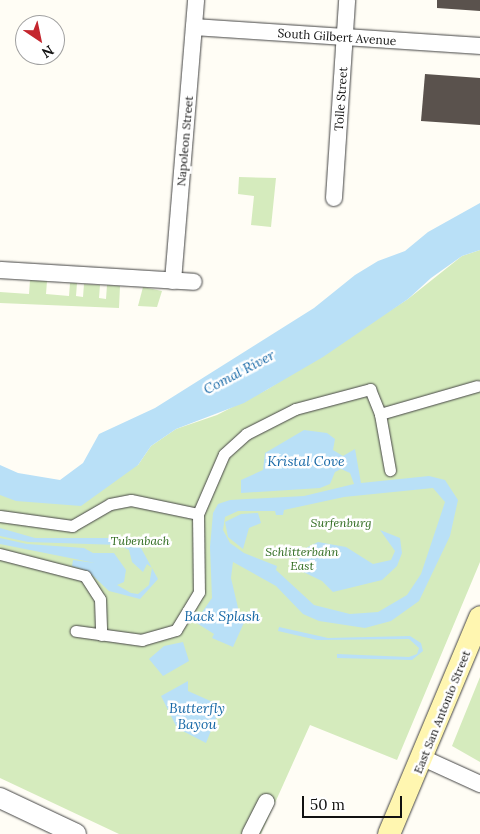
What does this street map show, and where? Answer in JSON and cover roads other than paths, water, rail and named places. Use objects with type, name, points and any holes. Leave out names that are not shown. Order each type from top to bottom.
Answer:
[{"type":"main road","name":"East San Antonio Street","points":[[389,834],[423,758],[480,617]]},
{"type":"street","name":"Napoleon Street","points":[[173,281],[196,0]]},
{"type":"street","name":"Tolle Street","points":[[334,198],[347,0]]},
{"type":"street","name":"South Gilbert Avenue","points":[[194,27],[480,46]]},
{"type":"street","points":[[0,270],[194,282]]},
{"type":"street","points":[[380,414],[477,386]]},
{"type":"street","points":[[76,631],[142,640],[176,630],[200,592],[198,514],[224,454],[246,434],[295,410],[370,389],[380,414],[390,470]]},
{"type":"street","points":[[0,516],[72,526],[110,504],[131,500],[198,514]]},
{"type":"street","points":[[0,554],[85,576],[100,599],[101,635]]},
{"type":"street","points":[[423,758],[480,784]]},
{"type":"street","points":[[0,798],[76,834]]},
{"type":"street","points":[[250,834],[266,802]]},
{"type":"water","name":"Comal River","points":[[480,203],[480,250],[462,256],[431,278],[408,299],[323,357],[244,403],[176,429],[151,446],[138,465],[81,506],[16,501],[0,495],[0,465],[18,473],[60,480],[83,463],[99,434],[155,408],[314,308],[355,275],[378,261],[405,251],[428,232]]},
{"type":"water","points":[[304,430],[327,433],[335,439],[333,450],[343,456],[355,449],[361,483],[429,476],[445,480],[458,500],[450,536],[419,601],[391,621],[365,628],[319,621],[303,614],[276,586],[233,562],[231,578],[239,612],[247,616],[233,647],[212,638],[214,634],[195,622],[212,598],[210,547],[213,513],[218,504],[230,500],[304,496],[354,484],[350,473],[341,469],[335,472],[330,484],[320,488],[241,493],[241,480],[263,470],[265,453]],"holes":[[[433,488],[445,502],[421,574],[407,595],[378,612],[350,614],[314,605],[276,570],[277,566],[244,553],[230,543],[223,530],[225,517],[238,511],[275,511],[276,515],[283,515],[284,510],[344,497]]]},
{"type":"water","points":[[258,513],[261,523],[249,528],[243,549],[228,537],[225,522],[241,514]]},
{"type":"water","points":[[0,528],[35,538],[124,538],[141,548],[152,568],[147,564],[143,572],[132,562],[129,550],[119,545],[28,542],[0,536]]},
{"type":"water","points":[[380,530],[400,538],[402,553],[397,566],[382,580],[333,592],[322,581],[297,569],[300,551],[318,542],[346,547],[373,564],[391,560],[395,551]]},
{"type":"water","points":[[0,538],[27,544],[84,548],[93,553],[114,553],[126,570],[124,582],[117,585],[131,593],[138,594],[149,585],[152,568],[158,579],[140,599],[109,591],[88,571],[72,566],[73,560],[95,563],[0,544]]},
{"type":"water","points":[[279,627],[328,638],[410,636],[421,643],[423,651],[412,660],[337,658],[337,654],[409,657],[417,654],[419,648],[409,639],[317,640],[278,631]]},
{"type":"water","points":[[183,642],[189,661],[163,676],[149,659],[164,646]]},
{"type":"water","name":"Butterfly Bayou","points":[[188,681],[188,691],[215,703],[219,711],[206,743],[177,728],[161,696]]},
{"type":"water label","name":"Kristal Cove","points":[[306,461]]},
{"type":"water label","name":"Back Splash","points":[[222,616]]},
{"type":"park label","name":"Surfenburg","points":[[341,523]]},
{"type":"park label","name":"Tubenbach","points":[[140,541]]},
{"type":"park label","name":"Schlitterbahn East","points":[[302,559]]}]
